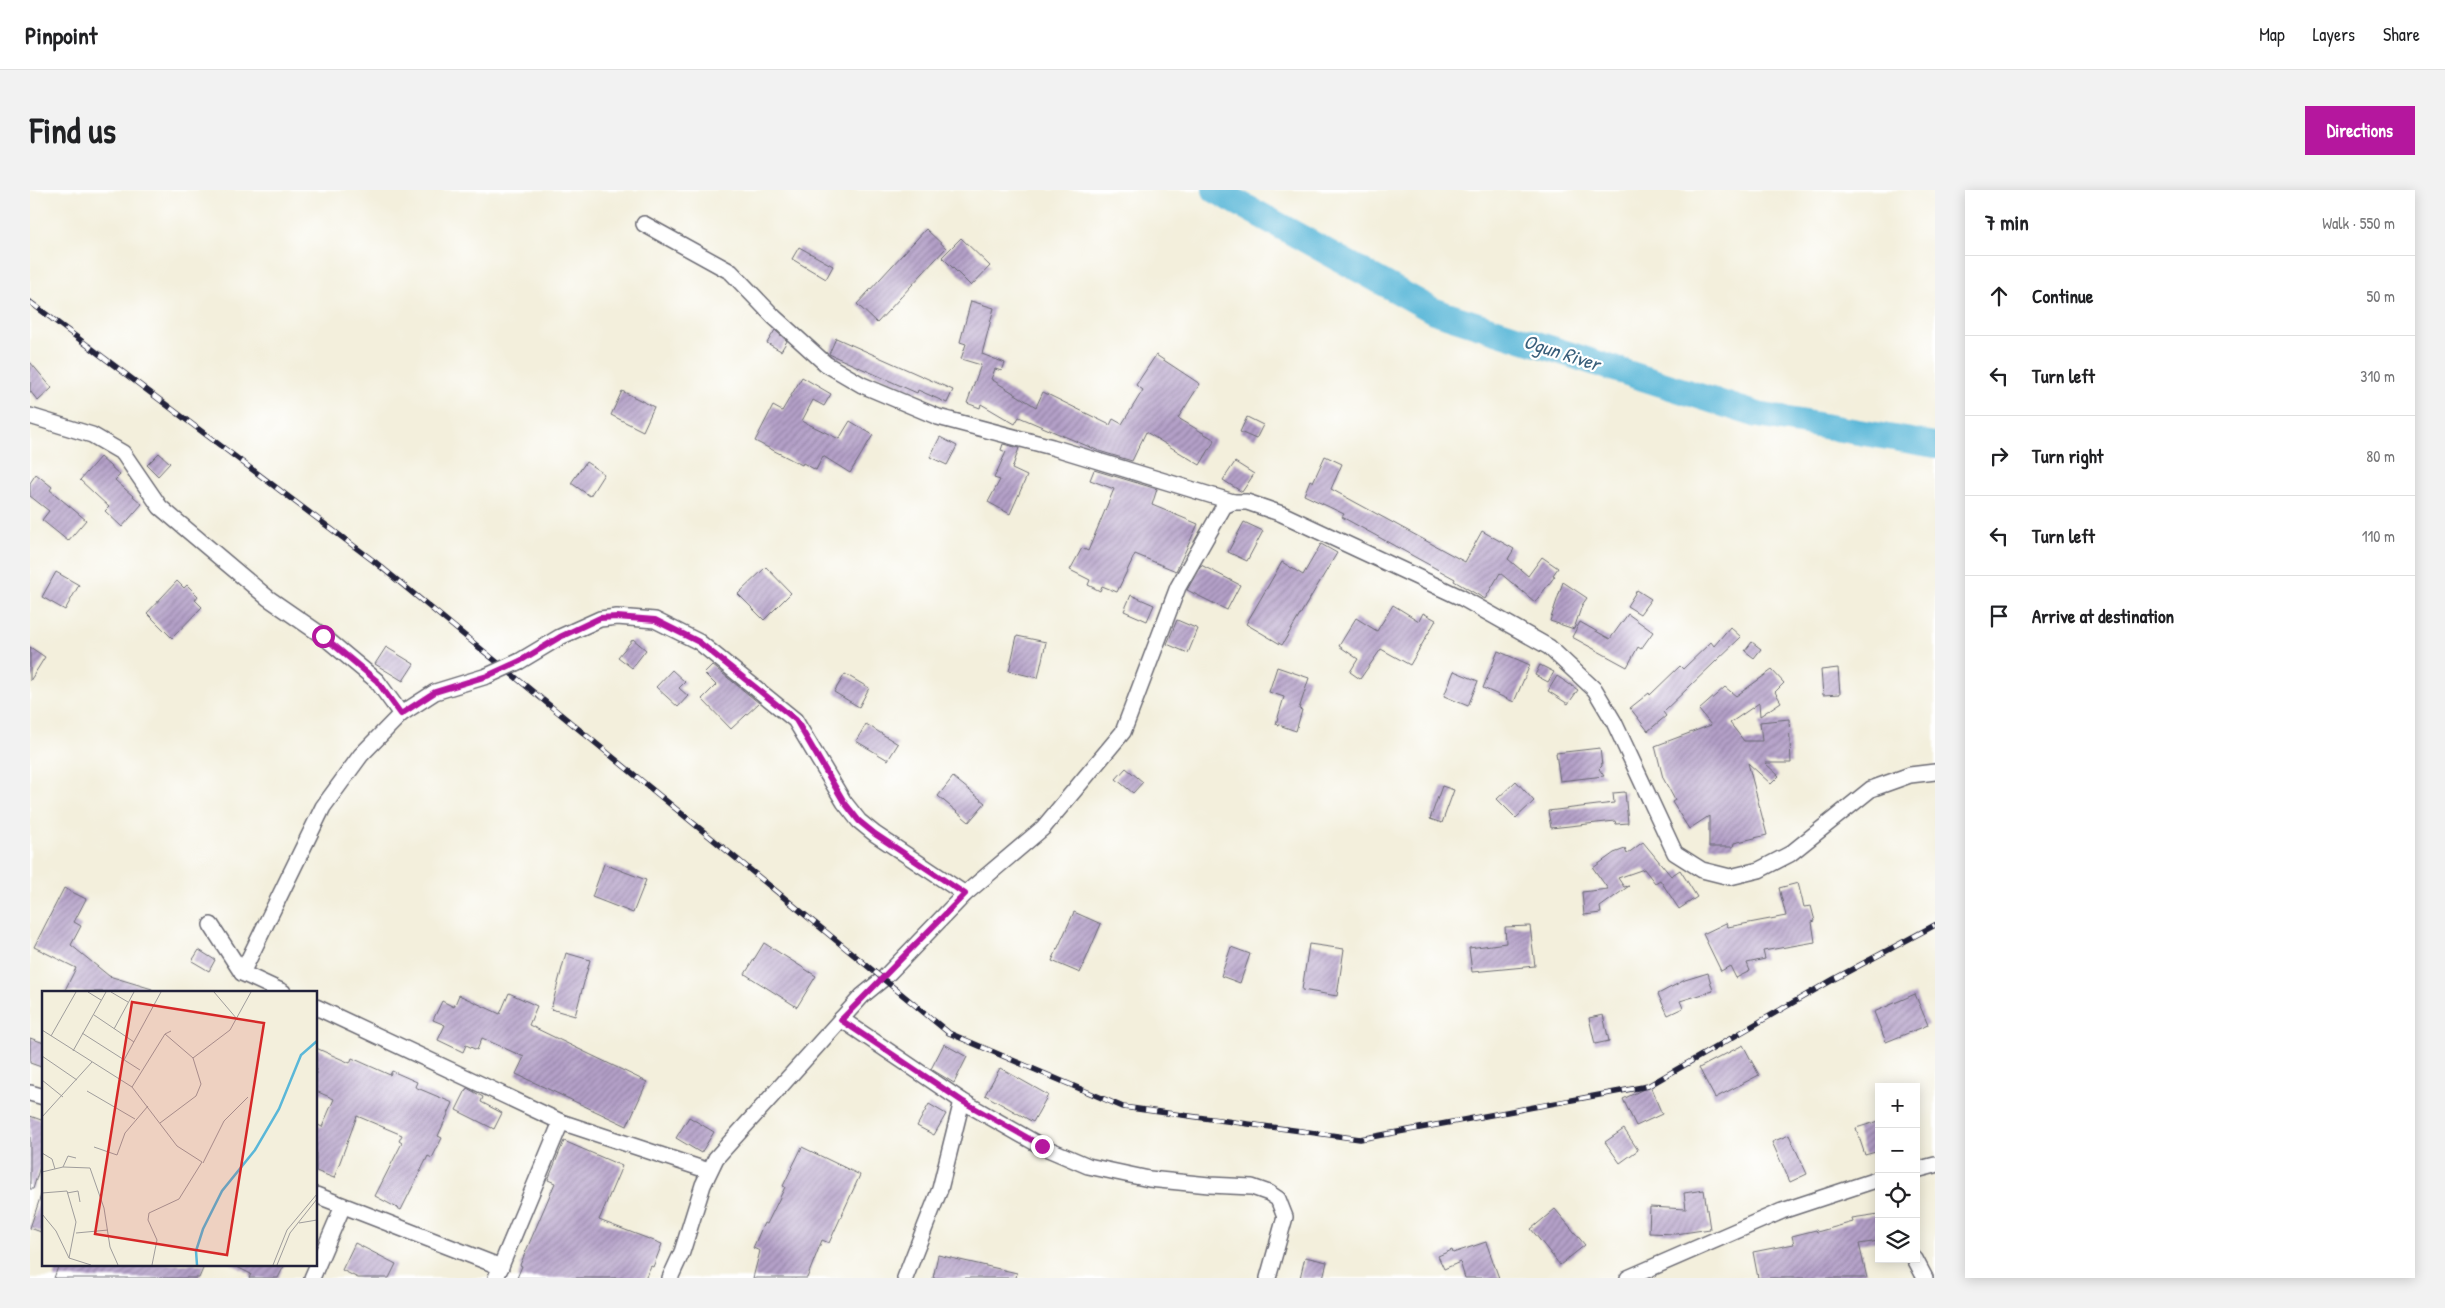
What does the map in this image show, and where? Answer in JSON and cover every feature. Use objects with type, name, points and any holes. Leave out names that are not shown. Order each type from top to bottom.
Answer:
[{"type":"street","points":[[644,224],[731,272],[774,317],[826,364],[862,385],[938,417],[1052,447],[1233,502],[1247,502],[1282,514],[1462,598],[1548,646],[1595,690],[1614,722],[1675,853],[1702,870],[1730,877],[1760,870],[1790,854],[1871,789],[1910,775],[1935,772]]},
{"type":"street","points":[[30,416],[92,435],[123,454],[160,507],[268,598],[323,636],[377,681],[401,714]]},
{"type":"street","points":[[670,1278],[682,1252],[709,1171],[732,1139],[841,1020],[965,894],[1043,828],[1123,732],[1178,587],[1224,506],[1233,502]]},
{"type":"street","points":[[242,973],[323,806],[361,755],[401,714],[435,692],[487,676],[520,661],[560,637],[600,618],[617,617],[655,620],[699,642],[796,720],[844,802],[859,821],[875,834],[965,894]]},
{"type":"street","points":[[211,925],[242,973],[281,991]]},
{"type":"street","points":[[318,1008],[561,1122],[709,1171]]},
{"type":"street","points":[[841,1020],[962,1101],[1042,1146],[1088,1166],[1149,1179],[1209,1186],[1252,1187],[1269,1193],[1278,1199],[1285,1218],[1268,1278]]},
{"type":"street","points":[[905,1278],[940,1190],[962,1101]]},
{"type":"street","points":[[318,1196],[498,1272],[561,1122]]},
{"type":"street","points":[[1920,1169],[1935,1165]]},
{"type":"street","points":[[1628,1278],[1782,1211],[1875,1180]]},
{"type":"street","points":[[318,1264],[343,1206]]},
{"type":"street","points":[[1917,1263],[1925,1278]]},
{"type":"street","points":[[312,1278],[317,1266]]},
{"type":"building","points":[[926,229],[946,248],[877,323],[857,304]]},
{"type":"building","points":[[961,238],[990,266],[971,286],[942,257]]},
{"type":"building","points":[[799,247],[833,266],[826,279],[792,259]]},
{"type":"building","points":[[971,301],[994,308],[982,354],[1005,363],[1002,371],[995,369],[991,379],[1036,407],[1043,392],[1110,425],[1113,419],[1122,424],[1143,390],[1136,385],[1156,355],[1200,384],[1178,418],[1215,440],[1200,465],[1146,432],[1132,461],[1099,451],[1019,417],[1015,424],[981,404],[980,408],[967,403],[981,365],[961,359],[966,344],[960,342]]},
{"type":"building","points":[[775,330],[787,341],[781,351],[767,343]]},
{"type":"building","points":[[836,338],[953,390],[947,403],[918,390],[917,393],[829,354]]},
{"type":"building","points":[[30,362],[52,388],[38,401],[30,391]]},
{"type":"building","points":[[802,377],[831,394],[824,406],[813,400],[802,421],[839,439],[850,421],[873,435],[850,473],[823,456],[816,470],[755,441],[773,406],[782,411]]},
{"type":"building","points":[[622,391],[654,407],[643,431],[611,415]]},
{"type":"building","points":[[1247,417],[1263,425],[1256,439],[1240,432]]},
{"type":"building","points":[[940,437],[957,446],[947,465],[930,457]]},
{"type":"building","points":[[1003,444],[1019,448],[1012,469],[1027,476],[1010,514],[988,502],[1000,480],[994,478],[1006,452],[1001,450]]},
{"type":"building","points":[[159,453],[170,463],[158,476],[147,465]]},
{"type":"building","points":[[1325,456],[1342,464],[1331,489],[1465,562],[1482,531],[1514,549],[1508,559],[1528,576],[1542,557],[1558,568],[1553,575],[1555,576],[1535,602],[1500,573],[1485,599],[1454,581],[1455,579],[1342,517],[1344,514],[1304,495],[1310,480],[1313,482]]},
{"type":"building","points":[[100,457],[120,475],[115,480],[142,504],[122,527],[105,511],[109,507],[80,480]]},
{"type":"building","points":[[586,462],[604,474],[590,496],[571,483]]},
{"type":"building","points":[[1235,462],[1254,474],[1242,492],[1223,480]]},
{"type":"building","points":[[1094,470],[1157,489],[1152,505],[1198,524],[1176,571],[1135,554],[1117,592],[1102,586],[1100,591],[1088,585],[1090,580],[1070,570],[1082,548],[1088,551],[1114,489],[1090,480]]},
{"type":"building","points":[[36,474],[52,487],[50,490],[86,520],[68,541],[42,520],[49,511],[30,496],[30,483]]},
{"type":"building","points":[[1244,522],[1263,531],[1247,561],[1228,552]]},
{"type":"building","points":[[1321,544],[1337,553],[1282,645],[1246,624],[1282,562],[1303,575]]},
{"type":"building","points":[[1201,565],[1240,585],[1227,610],[1187,590]]},
{"type":"building","points":[[766,567],[791,593],[764,620],[738,594]]},
{"type":"building","points":[[56,572],[79,585],[65,610],[42,597]]},
{"type":"building","points":[[177,581],[184,588],[187,585],[198,596],[195,600],[202,607],[172,638],[147,613]]},
{"type":"building","points":[[1563,582],[1587,598],[1582,605],[1574,629],[1550,621]]},
{"type":"building","points":[[1637,590],[1651,599],[1640,614],[1627,606]]},
{"type":"building","points":[[1131,595],[1154,605],[1147,621],[1124,611]]},
{"type":"building","points":[[1393,605],[1419,621],[1423,613],[1436,620],[1410,665],[1381,649],[1360,679],[1350,672],[1358,659],[1339,646],[1356,618],[1377,631]]},
{"type":"building","points":[[1628,614],[1653,632],[1641,649],[1638,647],[1627,667],[1572,637],[1580,622],[1610,639]]},
{"type":"building","points":[[1177,620],[1198,629],[1188,653],[1167,644]]},
{"type":"building","points":[[1730,627],[1741,637],[1663,712],[1666,716],[1648,731],[1630,708],[1649,693],[1650,695],[1680,666],[1683,669],[1711,642],[1714,646]]},
{"type":"building","points":[[1017,636],[1046,642],[1038,678],[1009,671]]},
{"type":"building","points":[[633,639],[646,650],[632,668],[618,657]]},
{"type":"building","points":[[1752,642],[1761,649],[1754,658],[1745,651]]},
{"type":"building","points":[[30,647],[45,657],[30,681]]},
{"type":"building","points":[[386,647],[414,664],[403,681],[375,664]]},
{"type":"building","points":[[1498,651],[1530,665],[1514,702],[1483,688]]},
{"type":"building","points":[[712,665],[759,703],[731,729],[702,699],[716,685],[704,673]]},
{"type":"building","points":[[1540,665],[1554,672],[1548,682],[1535,675]]},
{"type":"building","points":[[1277,667],[1309,678],[1299,709],[1302,710],[1296,731],[1276,724],[1284,697],[1269,692]]},
{"type":"building","points":[[1838,668],[1840,694],[1823,695],[1821,670]]},
{"type":"building","points":[[672,670],[685,682],[679,688],[688,696],[678,707],[656,687]]},
{"type":"building","points":[[1772,670],[1784,683],[1775,692],[1781,702],[1760,716],[1759,703],[1730,723],[1744,741],[1762,741],[1760,722],[1789,719],[1791,763],[1765,763],[1779,776],[1771,784],[1748,763],[1767,835],[1734,843],[1733,847],[1709,847],[1709,816],[1689,829],[1672,802],[1675,800],[1663,778],[1655,746],[1711,725],[1699,710],[1725,687],[1736,696]]},
{"type":"building","points":[[1454,671],[1478,681],[1468,706],[1444,696]]},
{"type":"building","points":[[845,674],[869,688],[859,707],[834,692]]},
{"type":"building","points":[[1557,676],[1578,690],[1568,704],[1548,691]]},
{"type":"building","points":[[866,724],[898,744],[888,760],[856,741]]},
{"type":"building","points":[[1600,748],[1602,766],[1599,769],[1604,776],[1560,781],[1556,753]]},
{"type":"building","points":[[1126,768],[1143,782],[1133,793],[1116,779]]},
{"type":"building","points":[[953,777],[985,803],[969,822],[938,796]]},
{"type":"building","points":[[1516,781],[1534,801],[1516,818],[1497,799]]},
{"type":"building","points":[[1442,786],[1454,790],[1442,823],[1430,819]]},
{"type":"building","points":[[1625,792],[1628,823],[1616,824],[1615,821],[1551,828],[1548,811],[1614,803],[1613,793]]},
{"type":"building","points":[[1643,842],[1671,876],[1680,870],[1697,897],[1679,909],[1660,880],[1655,883],[1644,869],[1618,878],[1624,887],[1629,886],[1600,907],[1601,913],[1584,915],[1582,892],[1608,889],[1593,868],[1614,853],[1625,849],[1627,854]]},
{"type":"building","points":[[604,864],[646,880],[633,913],[592,897]]},
{"type":"building","points":[[1798,883],[1804,907],[1811,906],[1815,921],[1812,922],[1815,942],[1763,951],[1765,959],[1747,963],[1750,971],[1736,978],[1730,966],[1721,971],[1703,934],[1726,923],[1728,927],[1786,916],[1779,888]]},
{"type":"building","points":[[64,888],[86,899],[74,922],[81,926],[71,945],[109,976],[152,989],[152,991],[64,991],[76,968],[34,947]]},
{"type":"building","points":[[1074,912],[1101,924],[1080,973],[1052,961]]},
{"type":"building","points":[[1530,926],[1535,966],[1472,972],[1469,948],[1506,943],[1505,927]]},
{"type":"building","points":[[764,943],[816,976],[797,1007],[745,974]]},
{"type":"building","points":[[1309,944],[1344,949],[1337,996],[1302,990]]},
{"type":"building","points":[[1231,947],[1250,954],[1240,983],[1221,976]]},
{"type":"building","points":[[199,950],[215,960],[209,971],[192,961]]},
{"type":"building","points":[[566,953],[590,960],[575,1016],[551,1009]]},
{"type":"building","points":[[1708,973],[1713,991],[1680,1001],[1683,1008],[1668,1015],[1658,994],[1685,980]]},
{"type":"building","points":[[509,993],[537,1006],[529,1025],[647,1082],[627,1126],[516,1074],[524,1057],[482,1038],[477,1050],[466,1045],[463,1052],[438,1040],[445,1025],[433,1020],[442,1001],[454,1007],[459,995],[500,1014]]},
{"type":"building","points":[[1915,994],[1928,1025],[1886,1042],[1874,1012]]},
{"type":"building","points":[[1603,1015],[1609,1041],[1595,1044],[1589,1018]]},
{"type":"building","points":[[30,1038],[42,1042],[42,1067],[30,1063]]},
{"type":"building","points":[[944,1044],[967,1057],[954,1083],[931,1069]]},
{"type":"building","points":[[1743,1045],[1759,1075],[1715,1098],[1699,1068]]},
{"type":"building","points":[[318,1049],[350,1063],[352,1058],[390,1075],[392,1071],[417,1082],[415,1087],[453,1103],[438,1136],[442,1138],[432,1158],[428,1156],[401,1210],[375,1196],[402,1143],[399,1141],[402,1135],[357,1116],[334,1178],[318,1172],[318,1125],[322,1127],[334,1099],[318,1092]]},
{"type":"building","points":[[1000,1068],[1048,1095],[1033,1122],[985,1095]]},
{"type":"building","points":[[1650,1086],[1662,1114],[1636,1126],[1623,1099]]},
{"type":"building","points":[[467,1088],[483,1097],[481,1102],[502,1113],[494,1129],[456,1110]]},
{"type":"building","points":[[929,1104],[946,1114],[934,1135],[917,1126]]},
{"type":"building","points":[[30,1116],[42,1120],[42,1160],[33,1189],[30,1189]]},
{"type":"building","points":[[689,1117],[714,1132],[701,1153],[676,1138]]},
{"type":"building","points":[[1875,1122],[1875,1152],[1865,1155],[1856,1128]]},
{"type":"building","points":[[1624,1129],[1638,1150],[1620,1163],[1605,1142]]},
{"type":"building","points":[[1789,1135],[1807,1174],[1790,1182],[1772,1142]]},
{"type":"building","points":[[564,1141],[622,1166],[599,1220],[662,1244],[653,1267],[651,1266],[645,1278],[517,1278],[522,1266],[520,1265],[555,1183],[548,1180]]},
{"type":"building","points":[[802,1147],[860,1175],[829,1243],[822,1240],[807,1278],[753,1278],[760,1251],[753,1248],[764,1223],[767,1224],[785,1187],[783,1186]]},
{"type":"building","points":[[1704,1190],[1710,1229],[1676,1234],[1649,1233],[1650,1207],[1686,1209],[1684,1193]]},
{"type":"building","points":[[42,1192],[42,1232],[30,1228]]},
{"type":"building","points":[[1555,1209],[1585,1245],[1560,1265],[1531,1229]]},
{"type":"building","points":[[1875,1215],[1875,1242],[1859,1244],[1867,1278],[1758,1278],[1753,1252],[1794,1244],[1792,1236],[1816,1230],[1817,1232],[1853,1222],[1852,1218]]},
{"type":"building","points":[[1486,1242],[1499,1278],[1465,1278],[1460,1262],[1444,1269],[1438,1256],[1452,1250],[1453,1253]]},
{"type":"building","points":[[355,1243],[396,1264],[389,1278],[358,1278],[342,1270]]},
{"type":"building","points":[[938,1255],[1017,1273],[1016,1278],[933,1278]]},
{"type":"building","points":[[1305,1257],[1327,1262],[1323,1278],[1300,1278]]},
{"type":"building","points":[[58,1266],[204,1266],[199,1278],[54,1278]]},
{"type":"building","points":[[235,1266],[284,1266],[278,1278],[249,1278],[251,1274]]},
{"type":"waterway","name":"Ogun River","points":[[1215,190],[1434,311],[1758,415],[1935,445]]},
{"type":"railway","points":[[30,302],[375,562],[949,1033],[1123,1107],[1360,1139],[1648,1086],[1834,979],[1935,925]]},
{"type":"route","points":[[323,636],[377,681],[401,714],[435,692],[487,676],[520,661],[560,637],[600,618],[617,617],[655,620],[699,642],[745,677],[796,720],[844,802],[859,821],[875,834],[965,894],[883,978],[862,996],[841,1020],[962,1101],[1042,1146]]}]
